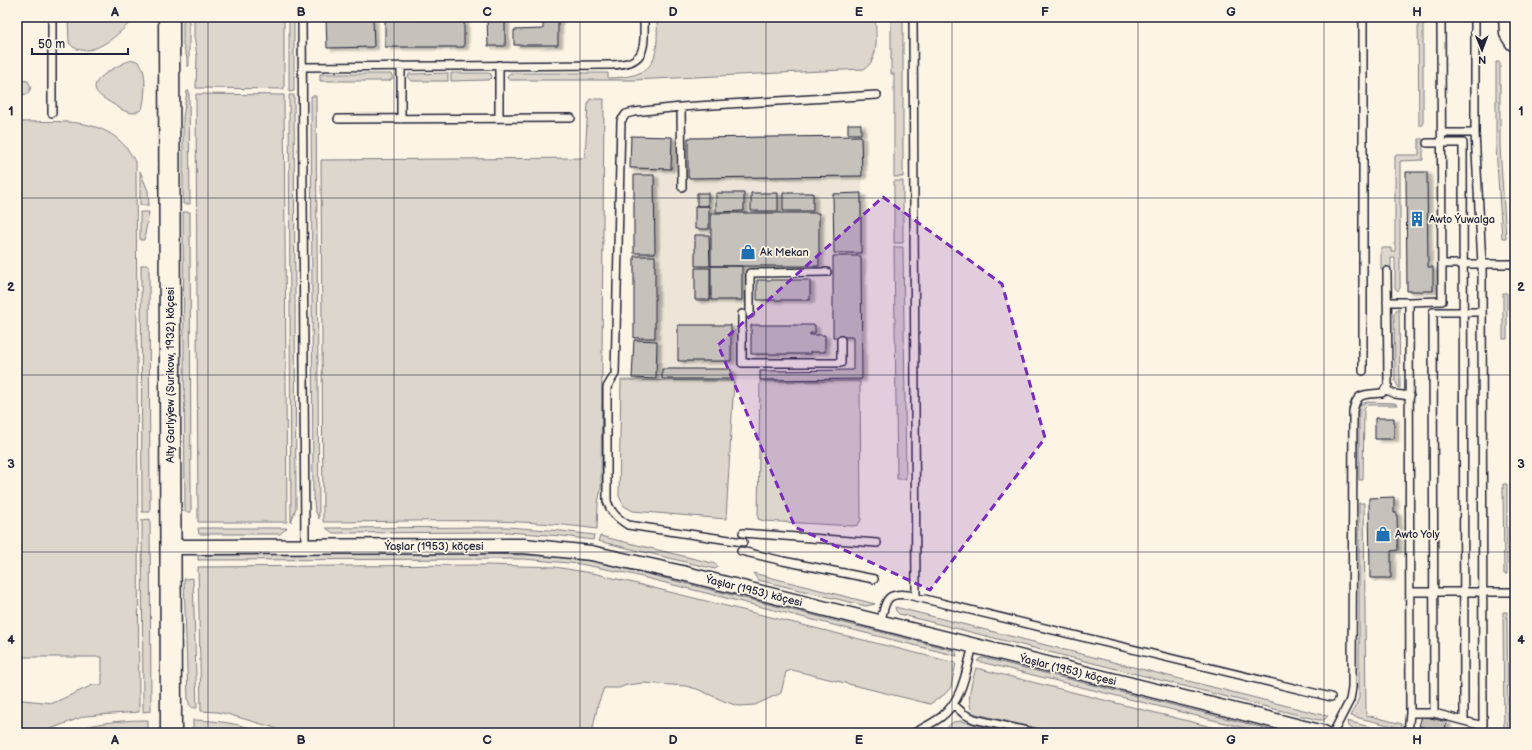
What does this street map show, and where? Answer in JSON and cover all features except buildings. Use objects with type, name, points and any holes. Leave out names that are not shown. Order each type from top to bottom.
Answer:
[{"type":"street","name":"Alty Garlyýew (Surikow, 1932) köçesi","points":[[169,17],[171,726]]},
{"type":"street","points":[[1509,17],[1510,34],[1515,41]]},
{"type":"street","name":"Ýaşlar (1953) köçesi","points":[[171,547],[495,546],[558,549],[584,552],[636,562],[1324,733]]},
{"type":"lane","points":[[52,17],[52,112]]},
{"type":"lane","points":[[302,17],[305,546]]},
{"type":"lane","points":[[303,66],[611,65],[628,63],[639,57],[642,50],[644,42],[644,17]]},
{"type":"lane","points":[[913,17],[916,598]]},
{"type":"lane","points":[[1363,17],[1363,371]]},
{"type":"lane","points":[[1387,302],[1442,301],[1441,17]]},
{"type":"lane","points":[[1410,712],[1434,712],[1483,726],[1482,264],[1475,133],[1475,17]]},
{"type":"lane","points":[[499,65],[499,118]]},
{"type":"lane","points":[[401,66],[401,119]]},
{"type":"lane","points":[[743,542],[628,525],[611,511],[606,501],[607,386],[615,374],[621,121],[626,114],[634,112],[681,107],[877,95]]},
{"type":"lane","points":[[681,107],[682,187]]},
{"type":"lane","points":[[338,119],[571,118]]},
{"type":"lane","points":[[1442,133],[1475,133]]},
{"type":"lane","points":[[1427,143],[1463,143],[1464,721]]},
{"type":"lane","points":[[1442,264],[1515,264]]},
{"type":"lane","points":[[1333,733],[1350,700],[1352,688],[1353,411],[1354,403],[1359,396],[1365,394],[1382,394],[1388,386],[1387,271]]},
{"type":"lane","points":[[750,314],[750,273],[827,272]]},
{"type":"lane","points":[[1408,733],[1410,712],[1409,302]]},
{"type":"lane","points":[[1434,712],[1433,312],[1482,312]]},
{"type":"lane","points":[[742,314],[742,363],[841,363],[841,340]]},
{"type":"lane","points":[[1386,390],[1395,394],[1410,396]]},
{"type":"lane","points":[[743,533],[877,543]]},
{"type":"lane","points":[[741,551],[874,579]]},
{"type":"lane","points":[[1410,592],[1515,592]]},
{"type":"lane","points":[[880,623],[889,597],[900,594],[1331,697]]},
{"type":"lane","points":[[914,733],[942,716],[953,704],[959,694],[973,646]]},
{"type":"lane","points":[[953,704],[964,714],[974,719],[1036,733]]},
{"type":"highlighted area","points":[[883,197],[1002,284],[1045,438],[930,590],[795,527],[718,345]]},
{"type":"shaded area","points":[[68,17],[134,17],[113,38],[95,48],[85,50],[77,49],[69,43]]},
{"type":"shaded area","points":[[183,17],[189,17],[189,66],[187,66],[187,58],[183,45]]},
{"type":"shaded area","points":[[194,17],[284,17],[284,89],[196,88],[197,56],[194,36]]},
{"type":"shaded area","points":[[289,17],[294,17],[294,91],[289,92]]},
{"type":"shaded area","points":[[657,17],[875,17],[875,53],[869,65],[864,69],[633,80],[510,80],[507,78],[510,73],[608,73],[608,78],[624,77],[636,74],[645,70],[655,55],[657,45]]},
{"type":"shaded area","points":[[891,17],[903,17],[903,177],[894,177],[894,74],[891,74]]},
{"type":"shaded area","points":[[1418,17],[1423,17],[1423,125],[1419,125]]},
{"type":"shaded area","points":[[134,60],[141,65],[143,69],[145,87],[142,109],[133,113],[123,110],[106,100],[100,96],[95,88],[96,84],[104,75],[128,61]]},
{"type":"shaded area","points":[[1496,62],[1500,62],[1500,147],[1506,238],[1502,238],[1496,147]]},
{"type":"shaded area","points":[[448,73],[448,81],[412,81],[408,78],[409,74]]},
{"type":"shaded area","points":[[451,73],[488,73],[491,74],[492,78],[488,80],[451,81]]},
{"type":"shaded area","points":[[320,74],[391,74],[393,78],[389,81],[320,81]]},
{"type":"shaded area","points":[[17,80],[28,81],[31,87],[28,94],[17,95]]},
{"type":"shaded area","points":[[187,91],[189,91],[190,204],[183,204],[183,118]]},
{"type":"shaded area","points":[[196,94],[284,95],[287,522],[198,522]]},
{"type":"shaded area","points":[[289,95],[294,95],[296,508],[291,522]]},
{"type":"shaded area","points":[[311,96],[316,96],[319,519],[315,510],[313,495]]},
{"type":"shaded area","points":[[590,99],[604,99],[601,489],[598,503],[597,529],[529,522],[495,521],[323,522],[321,160],[585,158],[588,104]]},
{"type":"shaded area","points":[[17,122],[69,122],[85,124],[101,129],[114,136],[126,148],[136,164],[139,712],[85,716],[40,733],[17,733],[17,701],[23,700],[53,703],[93,685],[102,685],[102,657],[17,657]]},
{"type":"shaded area","name":"Ak Mekan","points":[[862,135],[862,380],[759,381],[632,379],[634,311],[633,175],[630,168],[630,136],[688,137]]},
{"type":"shaded area","points":[[1419,139],[1423,139],[1423,160],[1400,161],[1400,288],[1398,291],[1395,288],[1395,258],[1391,258],[1391,270],[1381,270],[1381,248],[1391,248],[1391,252],[1395,251],[1395,155],[1419,155]]},
{"type":"shaded area","points":[[140,171],[148,191],[149,205],[140,205]]},
{"type":"shaded area","points":[[894,181],[903,181],[903,243],[894,243]]},
{"type":"shaded area","points":[[140,212],[149,212],[144,240],[140,240]]},
{"type":"shaded area","points":[[183,212],[190,212],[191,512],[185,512]]},
{"type":"shaded area","points":[[894,247],[903,247],[906,479],[897,479]]},
{"type":"shaded area","points":[[141,265],[149,265],[150,512],[142,512]]},
{"type":"shaded area","points":[[1503,293],[1507,293],[1507,339],[1503,339]]},
{"type":"shaded area","points":[[1399,308],[1400,388],[1395,381],[1394,314]]},
{"type":"shaded area","points":[[621,380],[734,381],[726,519],[633,511],[624,506],[619,496]]},
{"type":"shaded area","points":[[760,381],[860,381],[861,520],[858,525],[853,526],[764,521],[758,519]]},
{"type":"shaded area","points":[[1367,402],[1395,403],[1397,405],[1367,405],[1364,408],[1363,480],[1359,480],[1359,407],[1361,404]]},
{"type":"shaded area","points":[[1503,484],[1507,484],[1507,574],[1504,574]]},
{"type":"shaded area","points":[[1359,503],[1364,503],[1366,715],[1402,724],[1401,728],[1351,716],[1359,698]]},
{"type":"shaded area","points":[[150,519],[151,711],[143,712],[142,520]]},
{"type":"shaded area","points":[[507,527],[594,535],[593,540],[507,532],[333,533],[326,528]]},
{"type":"shaded area","points":[[198,528],[287,528],[280,534],[199,534]]},
{"type":"shaded area","points":[[600,536],[716,564],[718,567],[715,569],[598,541]]},
{"type":"shaded area","points":[[488,554],[556,556],[599,562],[953,650],[956,652],[957,656],[626,573],[580,564],[524,559],[198,560],[198,555]]},
{"type":"shaded area","points":[[488,565],[555,567],[597,574],[956,663],[951,687],[945,694],[930,704],[792,670],[786,672],[781,693],[755,705],[739,706],[697,689],[685,686],[644,683],[627,685],[619,688],[604,688],[598,704],[592,733],[285,733],[272,727],[227,714],[201,711],[198,567]]},
{"type":"shaded area","points":[[753,573],[875,604],[866,606],[758,580]]},
{"type":"shaded area","points":[[193,578],[197,708],[190,706],[188,699],[184,579]]},
{"type":"shaded area","points":[[895,607],[1328,716],[1324,720],[1318,720],[899,614]]},
{"type":"shaded area","points":[[1503,612],[1507,612],[1508,733],[1504,733]]},
{"type":"shaded area","points":[[980,658],[1285,733],[1265,733],[977,661]]},
{"type":"shaded area","points":[[976,668],[1236,733],[1056,733],[976,714],[972,712],[970,706],[970,690]]},
{"type":"shaded area","points":[[148,720],[148,733],[66,733],[106,723]]},
{"type":"shaded area","points":[[193,720],[229,723],[264,733],[193,733]]},
{"type":"shaded area","points":[[962,721],[1009,733],[941,733],[953,722]]},
{"type":"shaded area","points":[[1347,721],[1393,733],[1370,733],[1351,728],[1348,726]]},
{"type":"place","name":"Awto Ýuwalga","points":[[1417,219]]},
{"type":"place","name":"Ak Mekan","points":[[748,252]]},
{"type":"place","name":"Awto Yoly","points":[[1383,534]]}]
